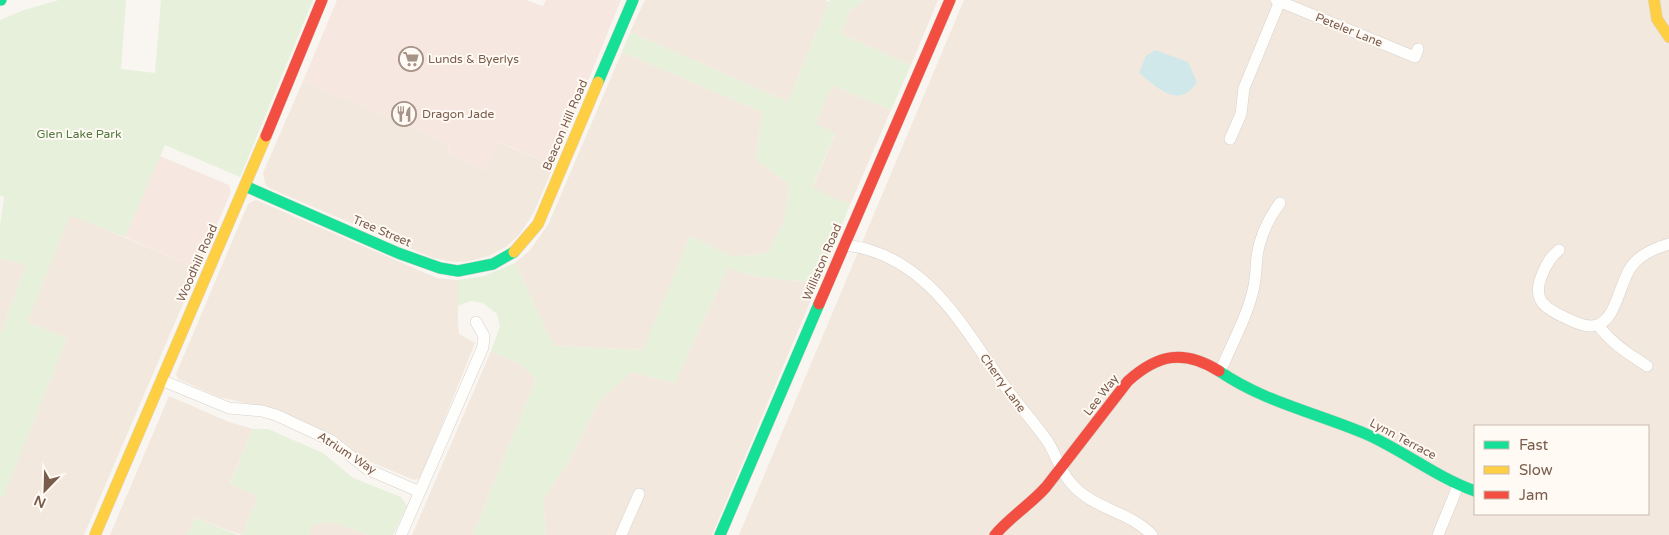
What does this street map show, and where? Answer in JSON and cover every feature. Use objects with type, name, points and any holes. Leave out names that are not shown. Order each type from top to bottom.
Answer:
[{"type":"street","name":"Woodhill Road","points":[[95,535],[245,186],[322,0]]},
{"type":"street","name":"Beacon Hill Road","points":[[512,254],[538,224],[633,0]]},
{"type":"street","name":"Williston Road","points":[[720,535],[845,245],[888,140],[950,0]]},
{"type":"street","points":[[1654,0],[1657,19],[1669,37]]},
{"type":"street","points":[[1230,139],[1241,114],[1244,88],[1278,1]]},
{"type":"street","name":"Peteler Lane","points":[[1278,1],[1414,57],[1418,49]]},
{"type":"street","name":"Tree Street","points":[[245,186],[398,253],[440,268],[458,271],[493,264],[512,254]]},
{"type":"street","points":[[1220,372],[1254,287],[1261,236],[1269,218],[1280,203]]},
{"type":"street","points":[[1559,250],[1548,261],[1539,281],[1539,297],[1552,312],[1584,326],[1598,325],[1609,316],[1630,268],[1637,260],[1654,249],[1669,244]]},
{"type":"street","name":"Cherry Lane","points":[[845,245],[862,247],[884,254],[922,278],[964,328],[1008,391],[1045,438],[1071,482],[1085,495],[1108,510],[1134,520],[1152,535]]},
{"type":"street","points":[[401,535],[483,347],[484,336],[476,322]]},
{"type":"street","points":[[1598,325],[1612,342],[1647,366]]},
{"type":"street","name":"Lee Way","points":[[995,535],[1015,513],[1046,490],[1128,381],[1154,361],[1170,357],[1187,357],[1203,361],[1237,384],[1260,395]]},
{"type":"street","name":"Atrium Way","points":[[160,380],[229,408],[276,414],[332,441],[368,469],[420,492]]},
{"type":"street","name":"Lynn Terrace","points":[[1260,395],[1330,422],[1353,428],[1382,441],[1458,486],[1474,491]]},
{"type":"street","points":[[1438,535],[1458,486]]},
{"type":"street","points":[[621,535],[639,494]]},
{"type":"shaded area","points":[[337,0],[526,0],[543,6],[546,0],[621,0],[554,165],[498,142],[486,170],[449,154],[448,143],[303,81]]},
{"type":"shaded area","points":[[645,0],[825,0],[829,2],[788,102],[630,32]]},
{"type":"shaded area","points":[[865,0],[938,0],[911,65],[841,34],[849,12]]},
{"type":"shaded area","points":[[964,0],[1669,0],[1669,535],[739,535]]},
{"type":"shaded area","points":[[622,52],[762,112],[756,160],[789,184],[785,219],[768,253],[734,257],[690,236],[644,350],[554,346],[515,263],[530,250],[548,225]]},
{"type":"shaded area","points":[[303,81],[448,143],[449,154],[486,170],[497,142],[554,165],[534,212],[520,234],[506,247],[489,256],[470,261],[455,262],[433,258],[269,188],[265,183],[263,173]]},
{"type":"shaded area","points":[[832,85],[891,110],[850,205],[812,189],[835,134],[815,124]]},
{"type":"shaded area","points":[[160,156],[229,185],[231,192],[198,269],[125,237]]},
{"type":"shaded area","points":[[256,200],[437,278],[458,280],[459,334],[475,343],[421,477],[418,479],[414,480],[366,460],[337,437],[280,411],[219,397],[178,379],[176,374],[248,204]]},
{"type":"shaded area","points":[[70,214],[198,269],[84,535],[0,535],[0,496],[3,497],[67,338],[27,322]]},
{"type":"shaded area","points":[[0,258],[26,265],[0,336]]},
{"type":"shaded area","points":[[728,267],[752,276],[818,283],[712,535],[546,535],[543,499],[567,465],[599,401],[632,372],[675,383]]},
{"type":"shaded area","points":[[491,351],[523,366],[536,379],[473,535],[412,535]]},
{"type":"shaded area","points":[[169,396],[229,422],[253,429],[230,483],[258,496],[242,535],[195,518],[187,535],[110,535]]},
{"type":"shaded area","points":[[334,522],[368,535],[308,535],[313,524]]},
{"type":"green space","name":"Glen Lake Park","points":[[59,0],[126,0],[121,69],[155,73],[161,0],[313,0],[240,177],[165,145],[125,237],[70,215],[27,322],[67,338],[3,498],[0,496],[0,336],[26,265],[0,258],[0,226],[4,197],[0,196],[0,20],[24,10]]},
{"type":"green space","points":[[830,0],[865,0],[849,12],[841,34],[911,65],[891,110],[832,85],[816,124],[835,133],[812,188],[850,205],[818,283],[752,276],[728,267],[675,383],[632,372],[599,401],[567,465],[543,499],[546,535],[473,535],[536,379],[523,366],[491,351],[500,326],[497,314],[483,303],[471,301],[458,306],[458,280],[484,276],[515,263],[554,346],[643,350],[690,236],[734,257],[768,253],[785,219],[789,184],[756,160],[762,112],[622,52],[630,32],[788,102]]},
{"type":"green space","points":[[253,429],[268,429],[323,453],[353,478],[401,497],[407,506],[393,535],[368,535],[334,522],[313,524],[308,535],[242,535],[258,496],[230,484]]},
{"type":"green space","points":[[195,518],[239,535],[187,535]]},
{"type":"water","points":[[1155,50],[1188,62],[1197,82],[1190,90],[1183,95],[1168,94],[1139,73],[1146,56]]},
{"type":"traffic: fast","points":[[598,82],[633,0]]},
{"type":"traffic: fast","points":[[245,186],[398,253],[440,268],[458,271],[493,264],[514,252]]},
{"type":"traffic: fast","points":[[720,535],[819,304]]},
{"type":"traffic: fast","points":[[1219,371],[1236,382],[1272,399],[1366,434],[1447,479],[1474,491]]},
{"type":"traffic: slow","points":[[1654,0],[1657,19],[1669,37]]},
{"type":"traffic: slow","points":[[514,252],[538,224],[598,82]]},
{"type":"traffic: slow","points":[[95,535],[266,136]]},
{"type":"traffic: jam","points":[[266,136],[322,0]]},
{"type":"traffic: jam","points":[[819,304],[950,0]]},
{"type":"traffic: jam","points":[[995,535],[1046,487],[1128,381],[1139,372],[1161,360],[1183,357],[1194,359],[1219,371]]},
{"type":"place","name":"Lunds & Byerlys","points":[[411,59]]},
{"type":"place","name":"Dragon Jade","points":[[404,114]]}]
